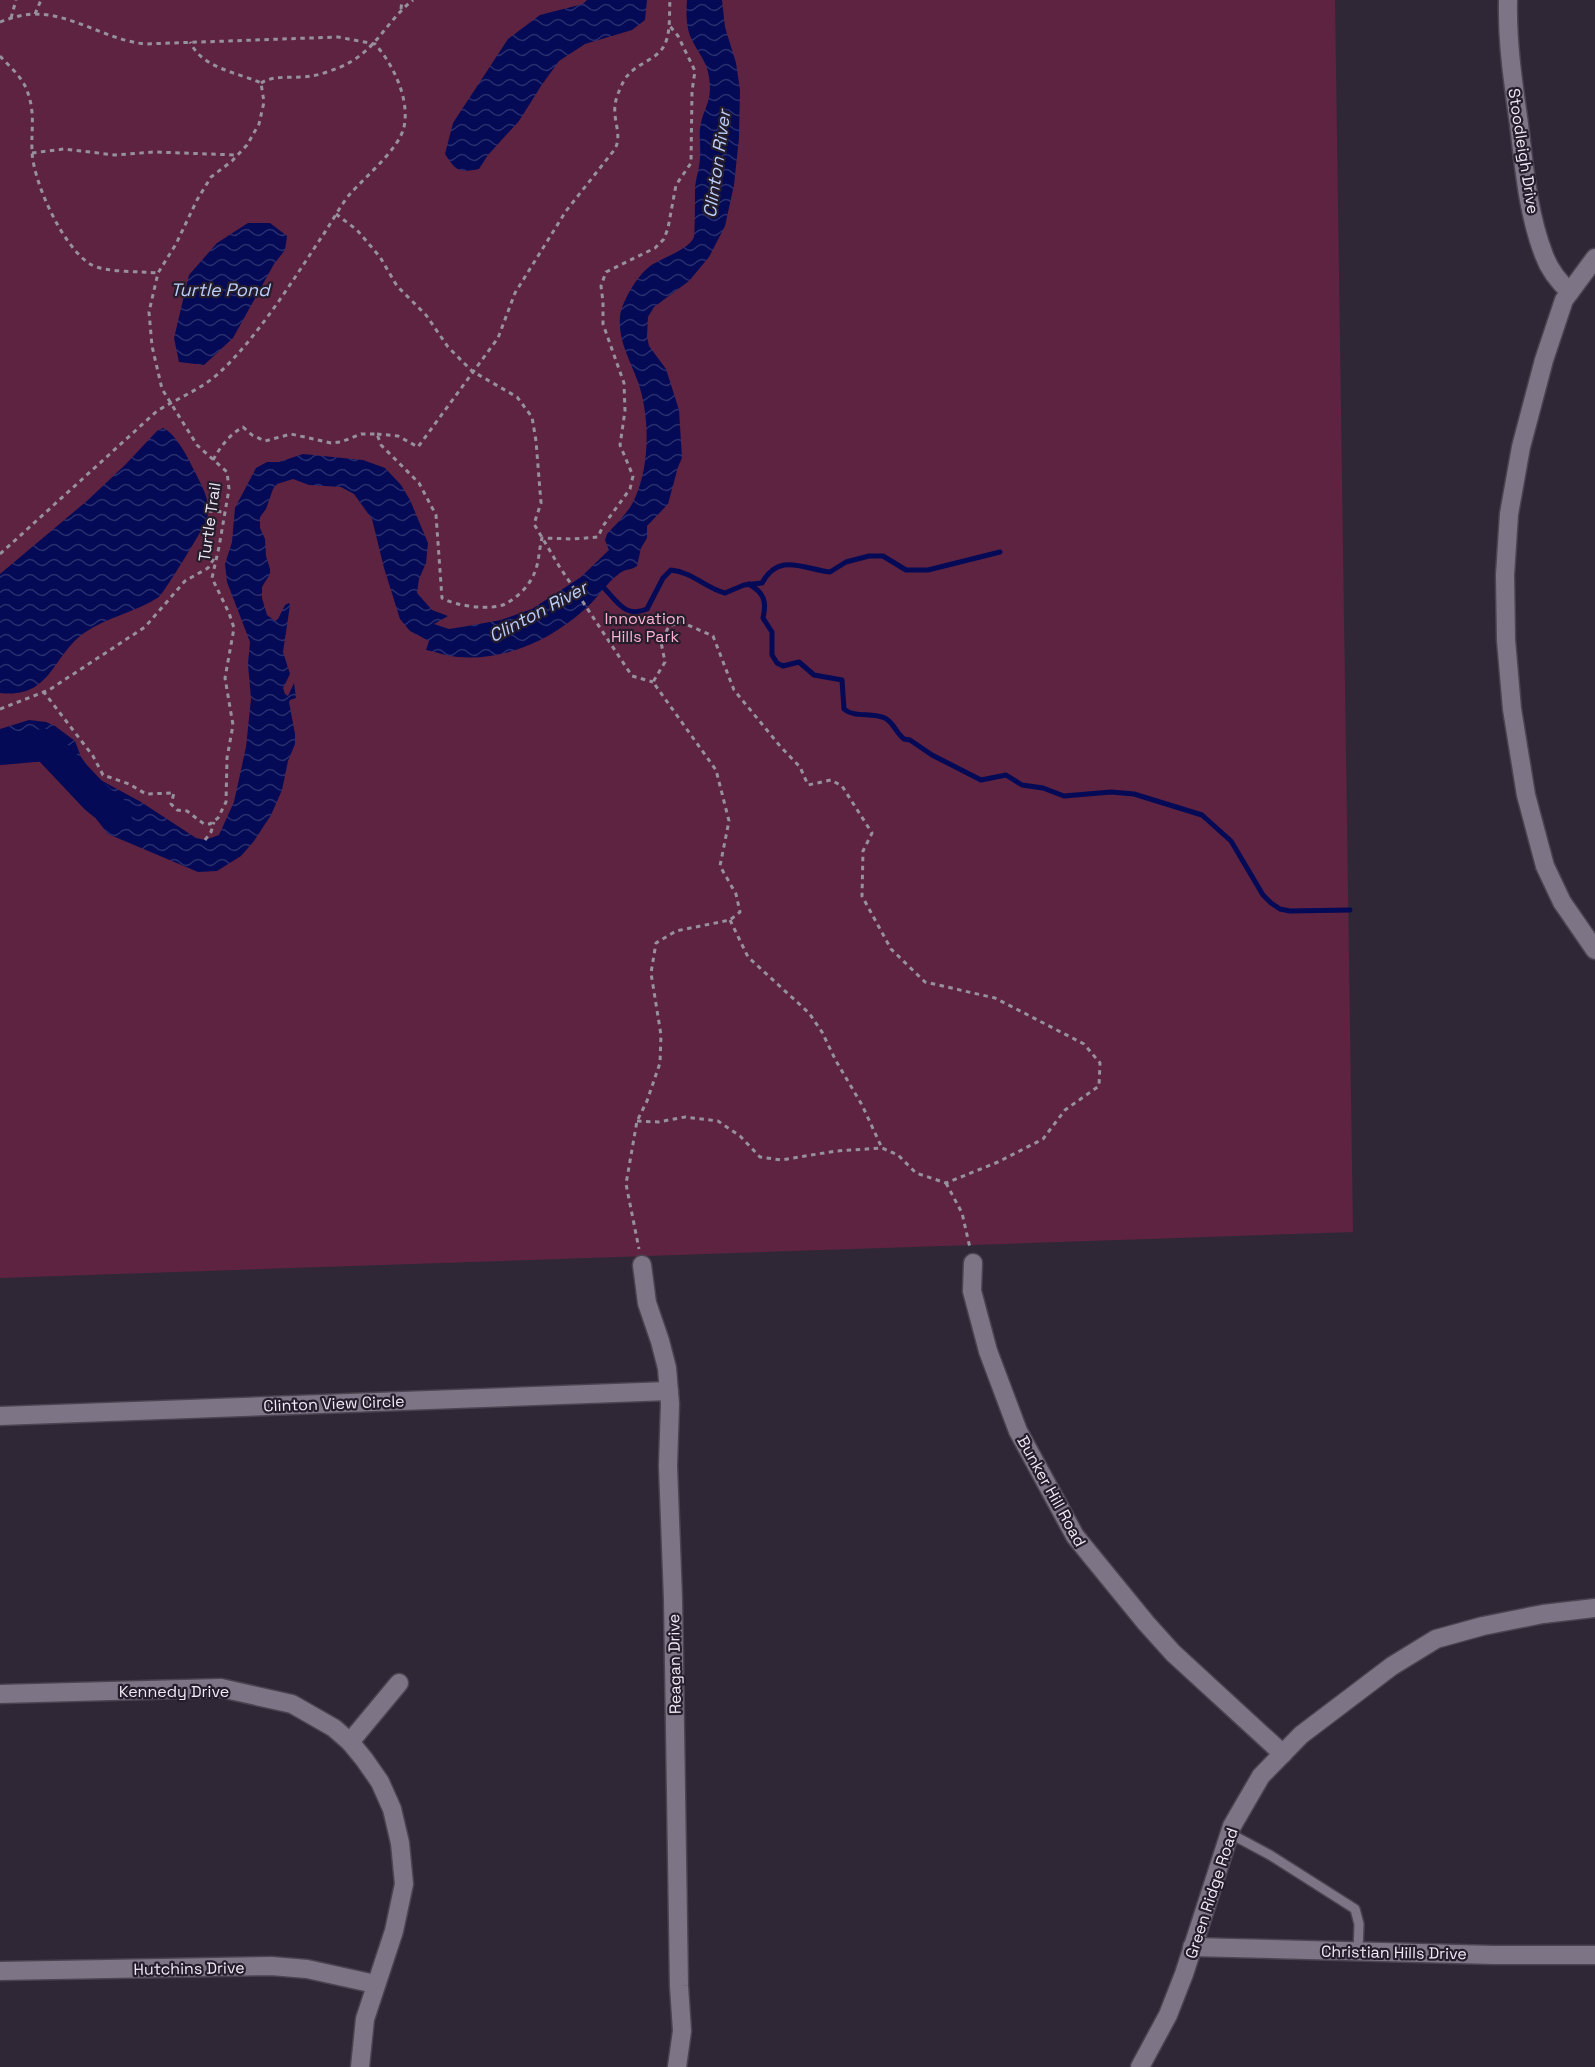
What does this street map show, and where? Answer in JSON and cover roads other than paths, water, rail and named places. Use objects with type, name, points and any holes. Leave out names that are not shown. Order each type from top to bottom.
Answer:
[{"type":"street","name":"Stoodleigh Drive","points":[[1508,0],[1507,34],[1524,167],[1534,219],[1544,256],[1559,282],[1570,292]]},
{"type":"street","points":[[1595,258],[1564,300],[1544,360],[1521,447],[1509,514],[1504,575],[1506,640],[1518,756],[1545,866],[1562,902],[1595,950]]},
{"type":"street","name":"Bunker Hill Road","points":[[973,1263],[972,1291],[988,1351],[1018,1431],[1075,1536],[1166,1645],[1283,1754]]},
{"type":"street","name":"Reagan Drive","points":[[642,1265],[647,1304],[667,1368],[669,1391],[668,1466],[673,1611],[679,1986],[682,2031],[677,2067]]},
{"type":"street","name":"Clinton View Circle","points":[[0,1416],[669,1391]]},
{"type":"street","name":"Green Ridge Road","points":[[1140,2067],[1168,2015],[1184,1974],[1229,1833],[1261,1776],[1301,1735],[1392,1666],[1436,1640],[1483,1626],[1543,1614],[1595,1608]]},
{"type":"street","points":[[350,1742],[399,1683]]},
{"type":"street","name":"Kennedy Drive","points":[[0,1694],[221,1688],[292,1704],[334,1728],[350,1742],[364,1759],[384,1791],[396,1822],[404,1884],[400,1907],[365,2019],[360,2067]]},
{"type":"street","name":"Christian Hills Drive","points":[[1192,1947],[1595,1955]]},
{"type":"street","name":"Hutchins Drive","points":[[0,1971],[271,1966],[307,1969],[375,1984]]},
{"type":"lane","points":[[1229,1833],[1270,1855],[1355,1909],[1359,1924],[1358,1952]]},
{"type":"water","points":[[587,0],[647,0],[645,20],[632,30],[585,44],[559,61],[519,121],[488,155],[479,169],[467,171],[455,167],[445,154],[453,123],[508,39],[540,15],[583,4]]},
{"type":"water","points":[[687,0],[722,0],[725,27],[736,63],[740,90],[739,138],[734,185],[725,226],[709,257],[689,281],[654,307],[648,317],[649,346],[666,369],[679,410],[682,458],[668,504],[647,526],[647,538],[641,548],[637,566],[615,577],[572,620],[526,646],[493,656],[476,657],[454,656],[426,650],[429,641],[410,631],[400,619],[372,519],[354,494],[341,487],[309,485],[293,479],[277,484],[273,489],[266,509],[260,517],[260,528],[265,539],[266,556],[270,569],[270,574],[262,587],[262,598],[267,615],[275,621],[285,605],[289,603],[290,605],[283,652],[290,674],[283,688],[288,696],[294,683],[296,698],[289,702],[295,744],[288,761],[282,790],[271,815],[241,856],[217,871],[198,872],[108,834],[83,802],[83,778],[73,766],[23,746],[0,748],[0,729],[29,720],[46,722],[75,741],[81,757],[95,777],[141,802],[196,838],[205,840],[219,835],[234,802],[246,747],[251,699],[248,664],[250,642],[227,582],[225,564],[232,542],[235,508],[256,468],[267,462],[279,462],[303,454],[363,460],[385,468],[401,485],[410,500],[428,543],[426,563],[419,579],[417,593],[432,610],[448,616],[434,624],[449,629],[501,620],[532,609],[581,577],[609,550],[605,540],[607,534],[630,508],[640,485],[647,440],[642,395],[621,334],[621,311],[630,290],[644,271],[686,246],[694,237],[700,129],[709,99],[710,86],[706,66],[689,31]]},
{"type":"water","name":"Turtle Pond","points":[[248,223],[270,223],[287,236],[285,250],[274,264],[233,338],[204,365],[179,362],[174,338],[189,275],[217,243]]},
{"type":"water","points":[[163,428],[183,449],[202,486],[207,502],[207,519],[184,559],[159,597],[84,633],[73,642],[41,683],[17,693],[0,693],[0,574],[88,500],[157,431]]},
{"type":"waterway","points":[[605,589],[618,604],[633,612],[647,609],[663,578],[671,570],[679,571],[725,593],[744,585],[762,583],[776,568],[784,565],[830,572],[846,562],[869,556],[883,556],[906,570],[928,570],[1000,552]]},
{"type":"waterway","points":[[749,584],[763,598],[765,607],[763,618],[772,632],[772,655],[777,663],[783,666],[799,662],[814,675],[842,680],[844,709],[848,712],[885,718],[904,739],[910,740],[932,755],[981,780],[1006,775],[1022,785],[1043,788],[1064,796],[1111,792],[1134,794],[1202,815],[1231,841],[1263,895],[1280,909],[1290,911],[1350,910]]},
{"type":"waterway","name":"Clinton River","points":[[0,749],[46,745],[96,798],[116,814]]},
{"type":"park label","name":"Innovation Hills Park","points":[[645,627]]}]
